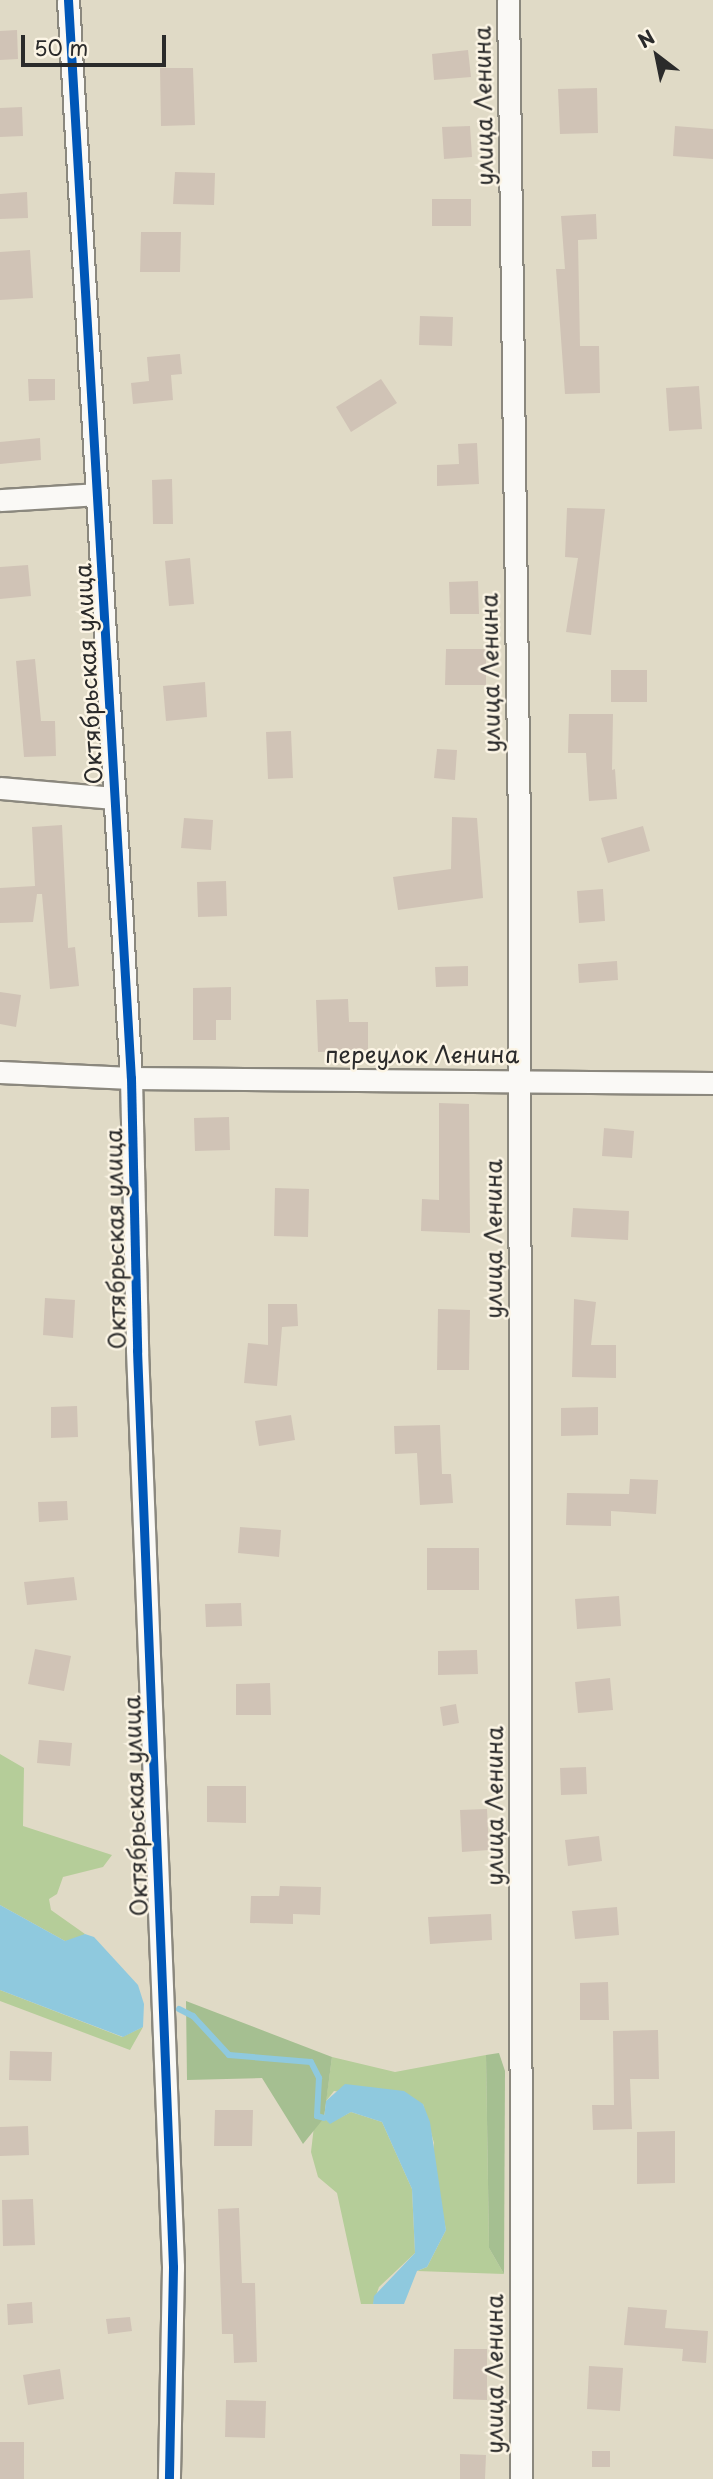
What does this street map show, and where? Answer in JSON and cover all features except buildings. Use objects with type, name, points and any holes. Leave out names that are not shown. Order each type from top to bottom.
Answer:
[{"type":"street","name":"Октябрьская улица","points":[[68,0],[131,1078],[136,1350],[173,2267],[169,2479]]},
{"type":"street","name":"улица Ленина","points":[[508,0],[519,1081],[521,2479]]},
{"type":"street","points":[[0,500],[97,494]]},
{"type":"street","points":[[0,788],[115,798]]},
{"type":"street","name":"переулок Ленина","points":[[0,1072],[131,1078],[713,1083]]},
{"type":"green space","points":[[0,1754],[24,1768],[23,1826],[112,1855],[103,1867],[63,1877],[57,1894],[49,1899],[51,1910],[85,1934],[77,1940],[65,1941],[0,1905]]},
{"type":"green space","points":[[0,1990],[122,2037],[143,2027],[130,2050],[0,2001]]},
{"type":"green space","points":[[186,2001],[332,2057],[324,2118],[303,2144],[262,2078],[187,2080]]},
{"type":"green space","points":[[499,2053],[505,2071],[504,2274],[489,2248],[486,2055]]},
{"type":"green space","points":[[486,2055],[489,2248],[504,2274],[417,2271],[427,2267],[446,2230],[432,2159],[434,2143],[423,2104],[334,2091],[326,2101],[332,2057],[395,2072]]},
{"type":"green space","points":[[351,2112],[382,2122],[412,2189],[415,2253],[379,2287],[373,2304],[361,2304],[337,2193],[318,2177],[311,2152],[314,2126],[324,2118],[330,2123]]},
{"type":"water","points":[[0,1905],[65,1941],[85,1934],[94,1937],[138,1985],[144,2004],[143,2027],[123,2037],[0,1990]]},
{"type":"water","points":[[345,2084],[404,2091],[423,2104],[430,2122],[446,2230],[427,2267],[417,2271],[404,2304],[373,2304],[374,2296],[415,2253],[412,2189],[382,2122],[351,2112],[330,2124],[324,2118],[326,2101]]},
{"type":"waterway","points":[[179,2009],[193,2016],[229,2055],[311,2062],[319,2078],[317,2116],[324,2118]]},
{"type":"cycle path","points":[[68,0],[131,1078],[137,1350],[173,2267],[169,2479]]}]
